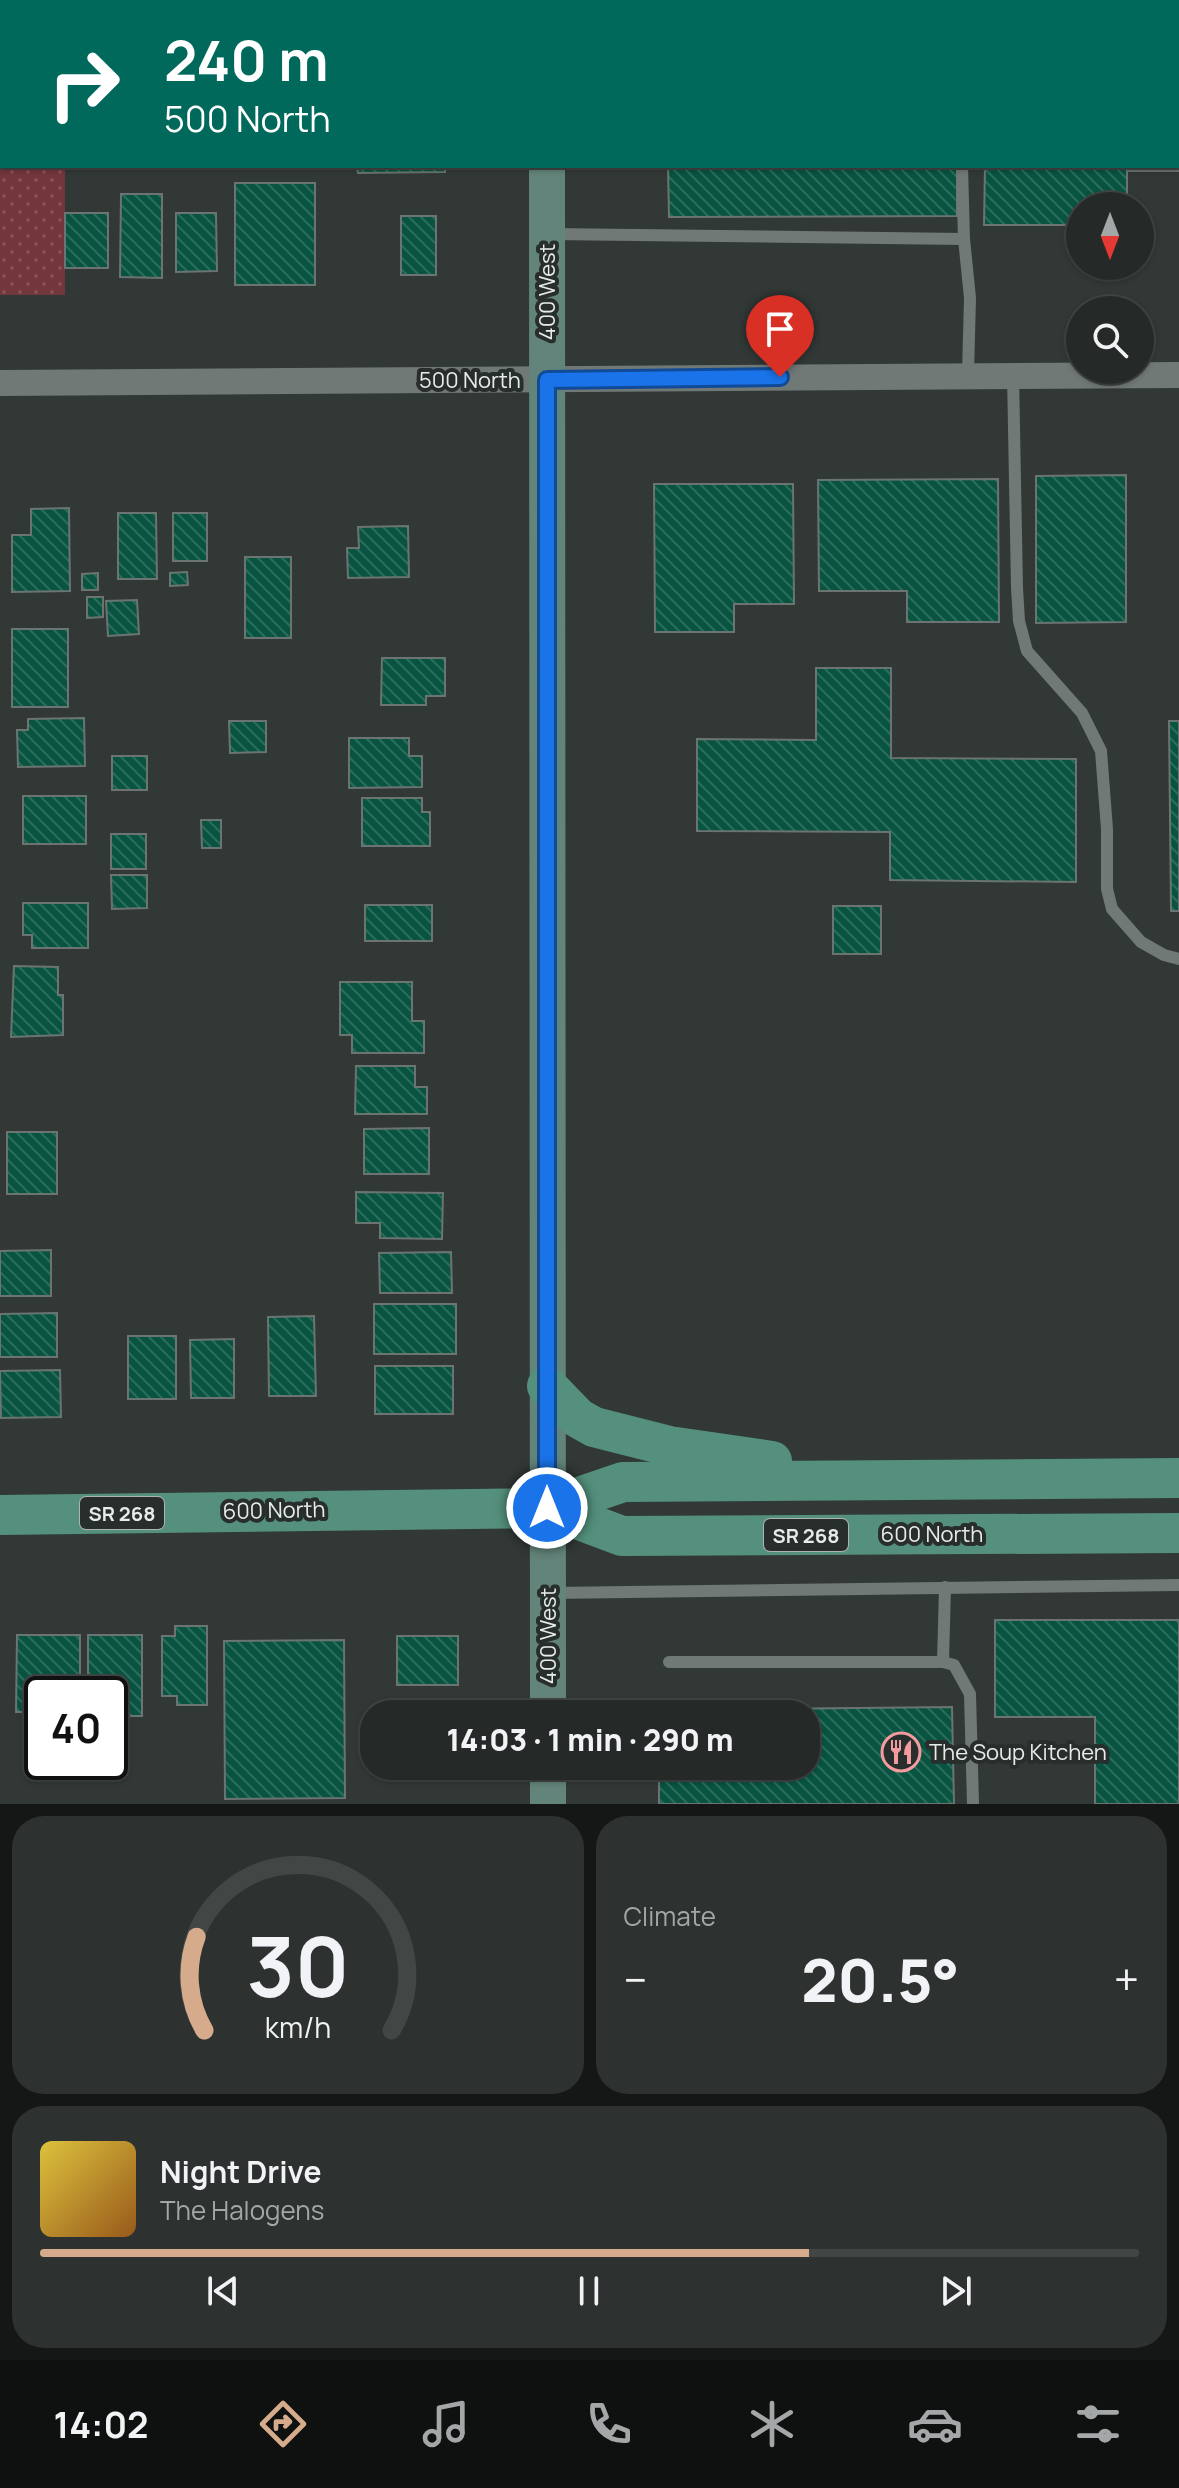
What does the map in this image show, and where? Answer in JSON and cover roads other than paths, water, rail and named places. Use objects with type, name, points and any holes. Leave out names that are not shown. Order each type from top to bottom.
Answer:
[{"type":"main road","points":[[547,1386],[578,1418],[612,1433],[669,1446],[895,1478]]},
{"type":"main road","name":"600 North","points":[[0,1515],[547,1508],[623,1482],[1179,1478]]},
{"type":"main road","name":"600 North","points":[[547,1508],[622,1536],[1179,1533]]},
{"type":"street","name":"400 West","points":[[547,168],[548,1700]]},
{"type":"street","name":"500 North","points":[[0,383],[968,374],[1179,375]]},
{"type":"street","points":[[548,1780],[548,1804]]},
{"type":"lane","points":[[962,168],[970,298],[968,374]]},
{"type":"lane","points":[[547,234],[964,239]]},
{"type":"lane","points":[[1013,374],[1017,588],[1019,621],[1027,651],[1082,713],[1101,751],[1107,829],[1107,889],[1112,909],[1141,942],[1179,959]]},
{"type":"lane","points":[[548,1593],[1179,1585]]},
{"type":"lane","points":[[943,1662],[945,1587]]},
{"type":"lane","points":[[669,1662],[943,1662],[954,1665],[970,1694],[973,1804]]},
{"type":"place","name":"The Soup Kitchen","points":[[901,1752]]}]
